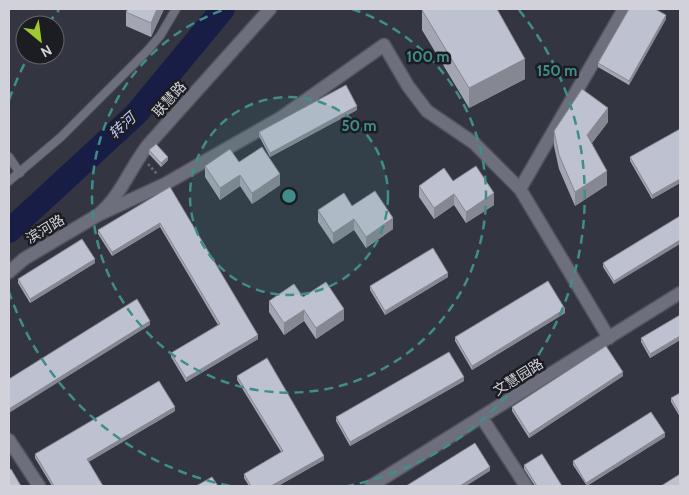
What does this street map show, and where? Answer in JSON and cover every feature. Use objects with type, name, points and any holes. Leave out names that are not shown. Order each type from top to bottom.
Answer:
[{"type":"street","name":"联慧路","points":[[98,215],[116,196],[140,155],[270,9]]},
{"type":"street","points":[[520,189],[624,9]]},
{"type":"street","points":[[98,215],[165,184],[282,118],[384,45],[408,86],[426,111],[474,143],[520,189],[609,338]]},
{"type":"street","name":"滨河路","points":[[9,272],[24,259],[98,215]]},
{"type":"street","name":"文慧园路","points":[[372,486],[680,293]]},
{"type":"street","points":[[482,418],[526,486]]},
{"type":"street","points":[[9,440],[39,486]]},
{"type":"lane","points":[[9,181],[61,137],[148,50],[160,36],[176,9]]},
{"type":"lane","points":[[9,157],[20,173]]},
{"type":"path","points":[[140,155],[165,184]]},
{"type":"building","points":[[128,9],[157,9],[151,23],[126,12]]},
{"type":"building","points":[[497,9],[525,59],[469,88],[422,10]]},
{"type":"building","points":[[629,9],[655,9],[666,15],[629,81],[598,63]]},
{"type":"building","points":[[346,85],[357,106],[270,153],[259,132]]},
{"type":"building","points":[[582,89],[608,108],[587,135],[607,171],[575,192],[559,155],[554,131]]},
{"type":"building","points":[[680,129],[680,179],[652,195],[630,157]]},
{"type":"building","points":[[156,144],[168,157],[161,163],[149,150]]},
{"type":"building","points":[[262,147],[280,174],[252,193],[240,175],[220,188],[205,166],[230,149],[239,162]]},
{"type":"building","points":[[476,166],[494,193],[466,212],[454,194],[434,208],[419,186],[444,168],[453,181]]},
{"type":"building","points":[[170,187],[258,335],[186,378],[171,353],[220,324],[160,223],[112,252],[98,230]]},
{"type":"building","points":[[375,191],[393,218],[366,237],[354,219],[333,233],[318,210],[344,193],[352,206]]},
{"type":"building","points":[[680,216],[680,240],[614,281],[603,263]]},
{"type":"building","points":[[82,239],[95,259],[30,299],[18,279]]},
{"type":"building","points":[[433,248],[448,273],[385,311],[370,286]]},
{"type":"building","points":[[548,281],[565,309],[472,366],[455,337]]},
{"type":"building","points":[[326,282],[344,309],[316,328],[304,310],[284,323],[269,301],[294,284],[303,297]]},
{"type":"building","points":[[137,299],[150,321],[9,409],[9,379]]},
{"type":"building","points":[[680,315],[680,336],[650,354],[641,338]]},
{"type":"building","points":[[606,346],[623,372],[529,434],[512,407]]},
{"type":"building","points":[[449,352],[464,377],[350,442],[336,417]]},
{"type":"building","points":[[267,358],[324,456],[271,486],[251,486],[244,474],[283,451],[237,376]]},
{"type":"building","points":[[159,381],[175,407],[87,459],[103,486],[54,486],[35,454]]},
{"type":"building","points":[[680,393],[680,414],[671,398]]},
{"type":"building","points":[[651,412],[665,433],[586,483],[573,461]]},
{"type":"building","points":[[475,443],[490,467],[460,486],[406,486]]},
{"type":"building","points":[[542,454],[562,486],[537,486],[524,465]]},
{"type":"building","points":[[11,469],[21,486],[9,486],[9,470]]},
{"type":"building","points":[[680,474],[680,486],[661,486]]},
{"type":"building","points":[[212,477],[218,486],[196,486]]},
{"type":"waterway","name":"转河","points":[[9,231],[136,114],[223,9]]}]
